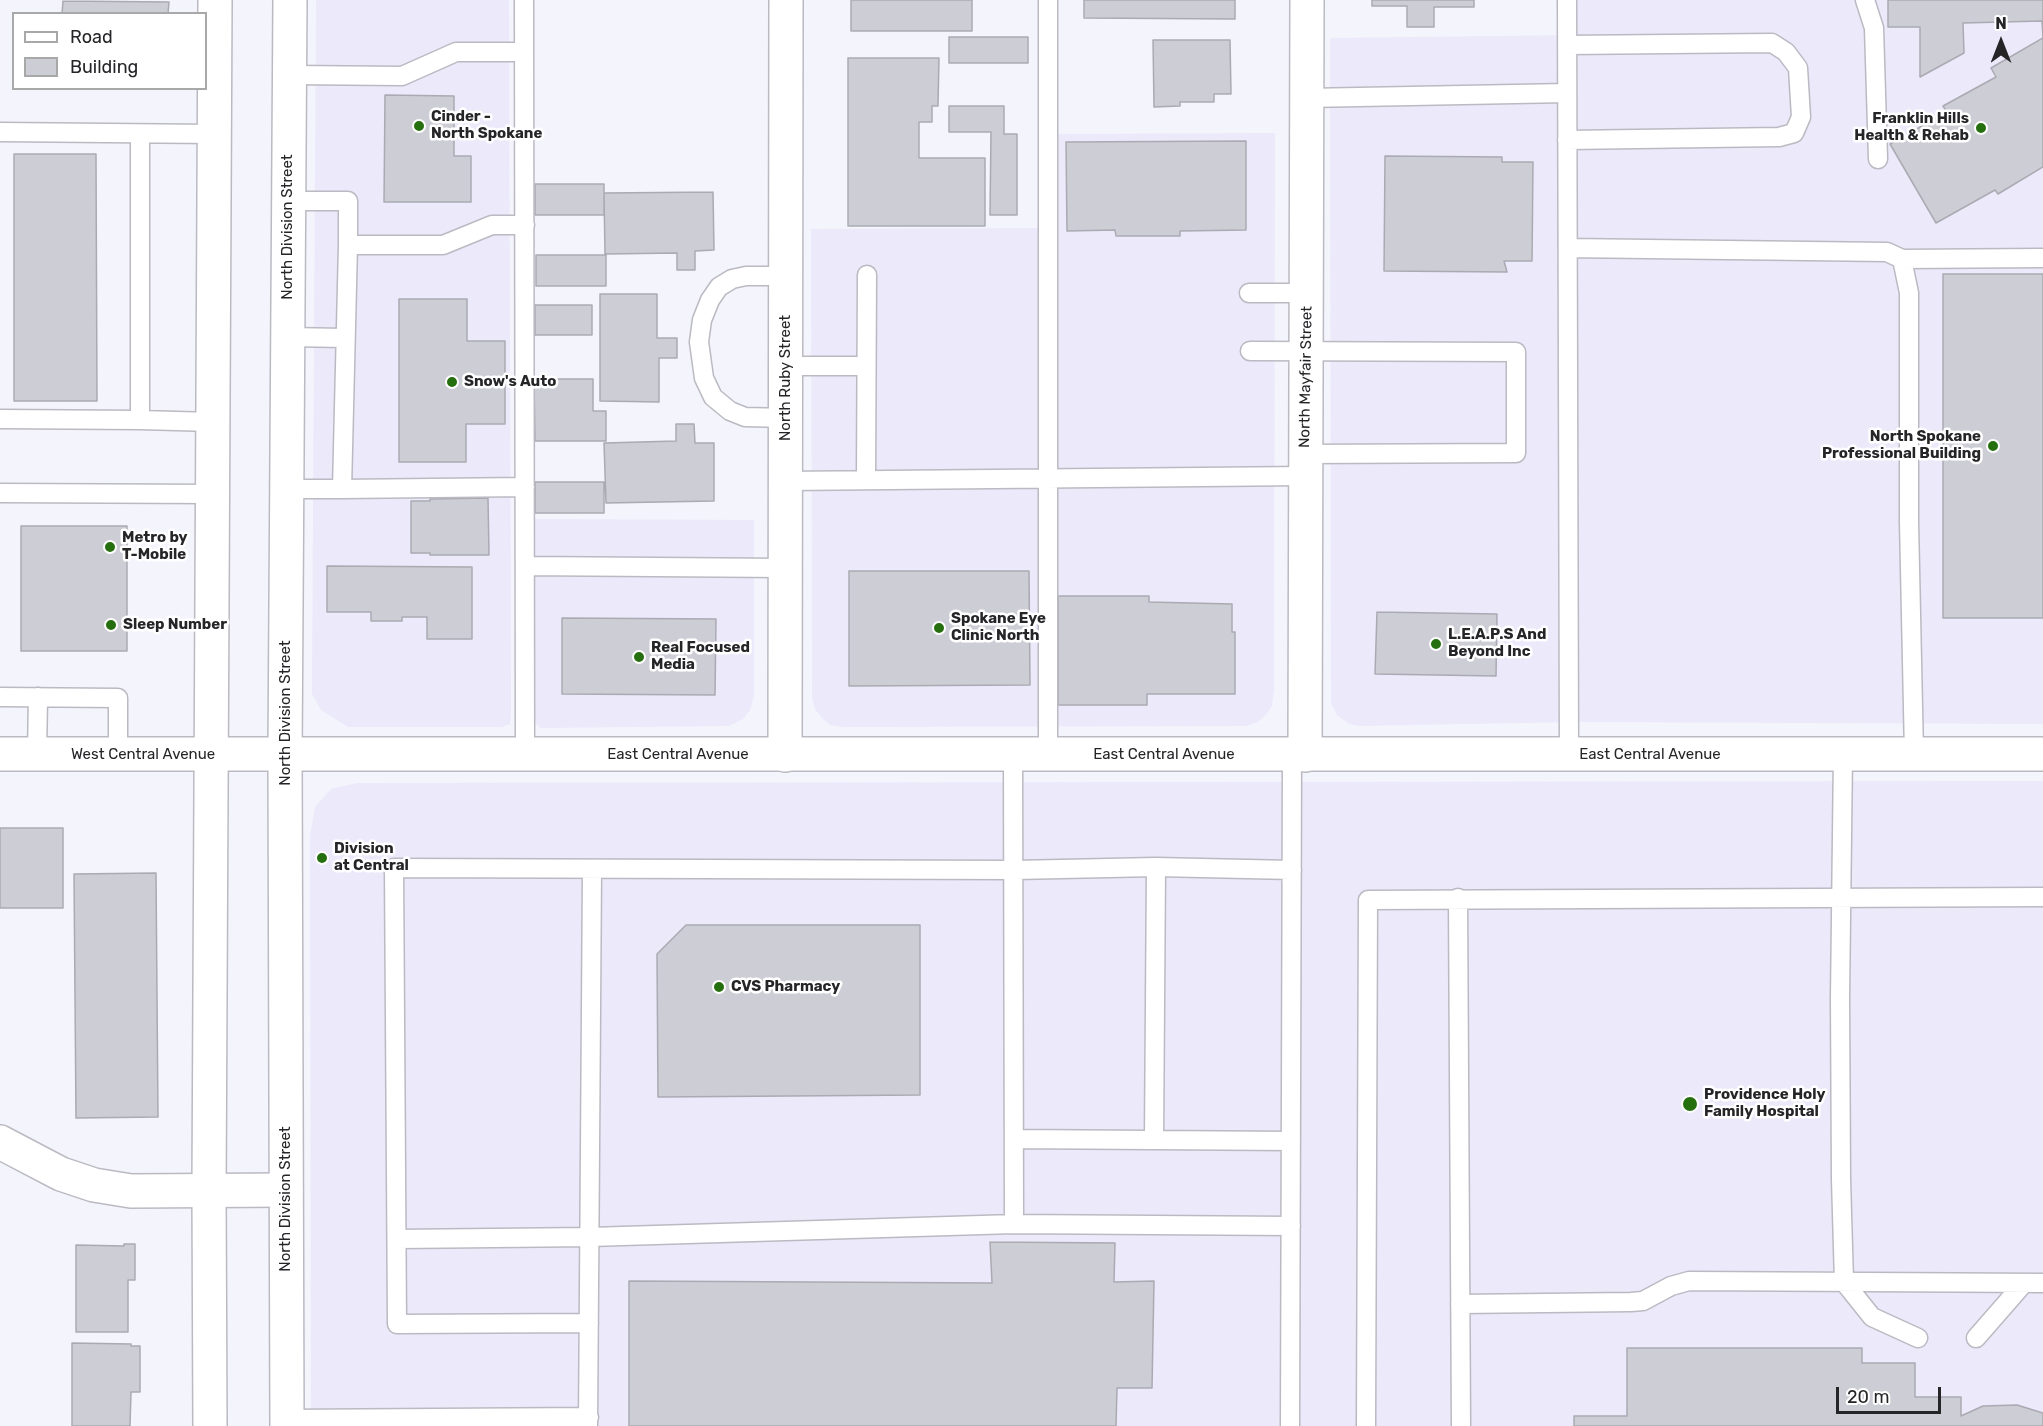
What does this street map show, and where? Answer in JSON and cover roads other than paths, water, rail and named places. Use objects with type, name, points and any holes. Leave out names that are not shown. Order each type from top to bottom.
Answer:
[{"type":"street","points":[[210,1426],[209,1190],[215,0]]},
{"type":"street","name":"North Division Street","points":[[287,1423],[285,755],[290,0]]},
{"type":"street","name":"North Ruby Street","points":[[785,755],[786,0]]},
{"type":"street","name":"North Mayfair Street","points":[[1298,755],[1305,465],[1307,0]]},
{"type":"street","name":"West Central Avenue","points":[[0,754],[285,755]]},
{"type":"street","name":"East Central Avenue","points":[[285,755],[2043,754]]},
{"type":"street","points":[[0,1142],[61,1174],[94,1185],[131,1191],[286,1190]]},
{"type":"lane","points":[[524,0],[525,755]]},
{"type":"lane","points":[[1048,0],[1048,755]]},
{"type":"lane","points":[[1567,0],[1569,755]]},
{"type":"lane","points":[[1865,0],[1874,28],[1878,159]]},
{"type":"lane","points":[[1567,45],[1772,43],[1786,52],[1798,68],[1801,117],[1794,133],[1779,137],[1567,140]]},
{"type":"lane","points":[[290,75],[402,76],[456,52],[524,52]]},
{"type":"lane","points":[[1307,98],[1567,93]]},
{"type":"lane","points":[[0,132],[214,134]]},
{"type":"lane","points":[[140,134],[140,420]]},
{"type":"lane","points":[[288,201],[348,201],[342,489]]},
{"type":"lane","points":[[348,245],[443,245],[492,225],[525,225]]},
{"type":"lane","points":[[1568,248],[1887,252],[1902,259],[2043,258]]},
{"type":"lane","points":[[1902,259],[1909,292],[1909,522],[1914,754]]},
{"type":"lane","points":[[866,480],[867,275]]},
{"type":"lane","points":[[786,276],[739,277],[719,287],[710,300],[702,320],[699,342],[704,378],[713,397],[730,411],[744,417],[786,418]]},
{"type":"lane","points":[[1249,293],[1307,293]]},
{"type":"lane","points":[[288,337],[345,338]]},
{"type":"lane","points":[[786,481],[1048,478],[1516,453],[1516,352],[1250,351]]},
{"type":"lane","points":[[786,366],[866,366]]},
{"type":"lane","points":[[0,419],[213,422]]},
{"type":"lane","points":[[287,489],[525,487]]},
{"type":"lane","points":[[0,493],[213,494]]},
{"type":"lane","points":[[525,566],[785,568]]},
{"type":"lane","points":[[0,697],[118,698],[118,756]]},
{"type":"lane","points":[[38,697],[38,755]]},
{"type":"lane","points":[[1843,754],[1841,1179],[1844,1282],[1872,1317],[1918,1338]]},
{"type":"lane","points":[[1013,755],[1014,1224]]},
{"type":"lane","points":[[1290,1426],[1292,870],[1298,755]]},
{"type":"lane","points":[[590,1323],[397,1324],[394,868],[1014,870],[1156,867],[1292,870]]},
{"type":"lane","points":[[1154,1140],[1156,867]]},
{"type":"lane","points":[[287,1423],[589,1421],[592,870]]},
{"type":"lane","points":[[1366,1426],[1368,900],[2043,897]]},
{"type":"lane","points":[[1458,898],[1461,1426]]},
{"type":"lane","points":[[1014,1139],[1291,1141]]},
{"type":"lane","points":[[398,1239],[590,1237],[1014,1224],[1291,1226]]},
{"type":"lane","points":[[1460,1304],[1630,1302],[1643,1300],[1671,1286],[1689,1281],[2043,1283]]},
{"type":"lane","points":[[1976,1338],[2024,1283]]},
{"type":"place","name":"Cinder - North Spokane","points":[[419,126]]},
{"type":"place","name":"Franklin Hills Health & Rehab","points":[[1981,128]]},
{"type":"place","name":"Snow's Auto","points":[[452,382]]},
{"type":"place","name":"North Spokane Professional Building","points":[[1993,446]]},
{"type":"place","name":"Metro by T-Mobile","points":[[110,547]]},
{"type":"place","name":"Sleep Number","points":[[111,625]]},
{"type":"place","name":"Spokane Eye Clinic North","points":[[939,628]]},
{"type":"place","name":"L.E.A.P.S And Beyond Inc","points":[[1436,644]]},
{"type":"place","name":"Real Focused Media","points":[[639,657]]},
{"type":"place","name":"Division at Central","points":[[322,858]]},
{"type":"place","name":"CVS Pharmacy","points":[[719,987]]},
{"type":"place","name":"Providence Holy Family Hospital","points":[[1690,1104]]}]
